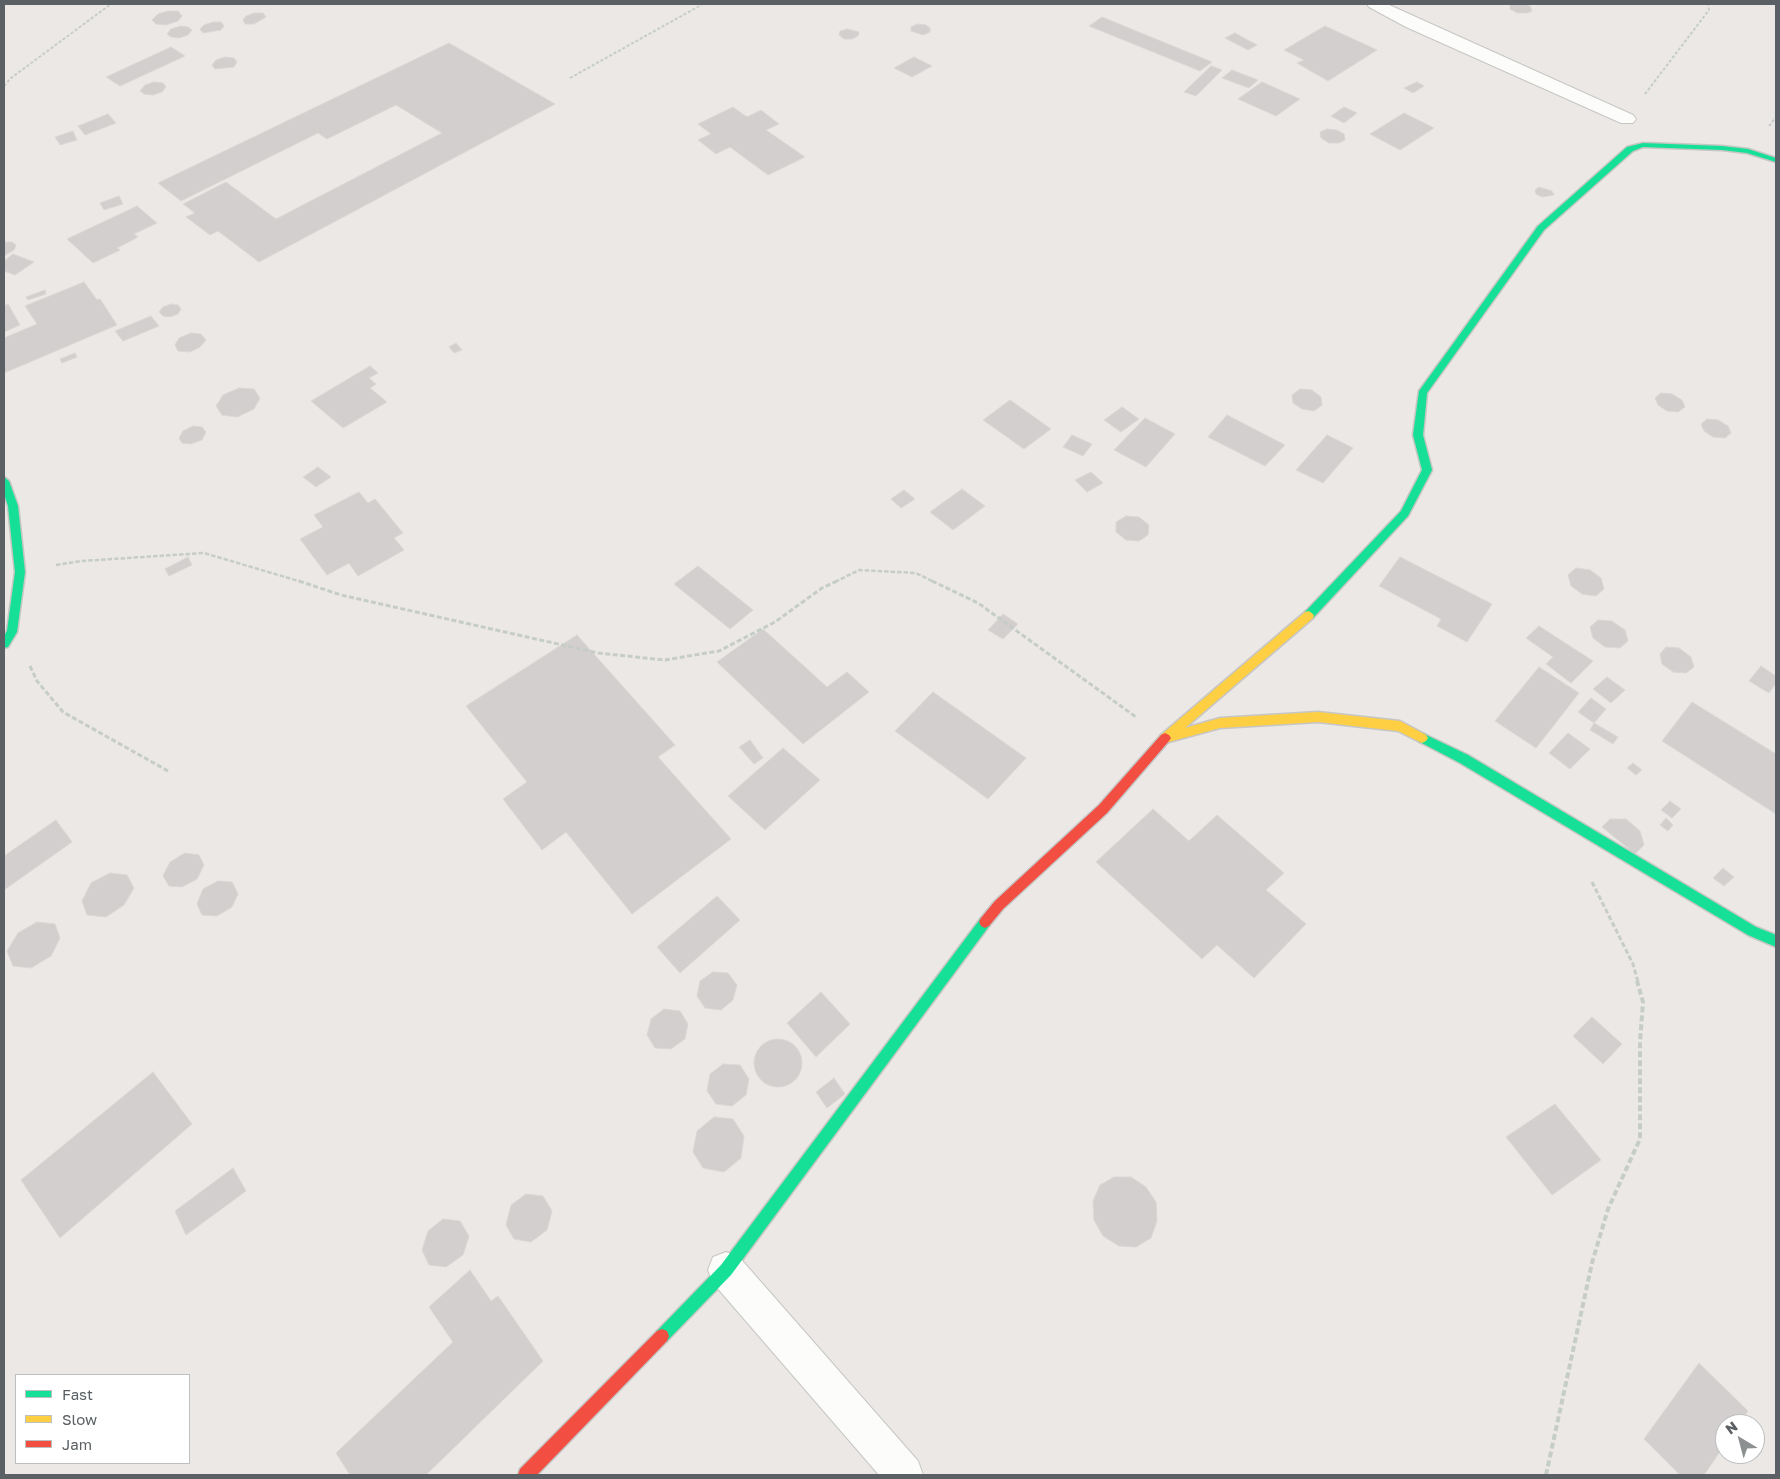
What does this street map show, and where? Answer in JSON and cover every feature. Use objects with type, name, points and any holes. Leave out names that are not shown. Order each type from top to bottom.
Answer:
[{"type":"street","points":[[1375,4],[1412,23],[1627,119]]},
{"type":"street","points":[[526,1475],[726,1270],[982,924],[999,905],[1103,809],[1165,738],[1314,610],[1405,513],[1427,470],[1418,435],[1422,393],[1540,228],[1596,176],[1630,149],[1643,145],[1722,148],[1748,151],[1776,160]]},
{"type":"street","points":[[4,481],[13,506],[20,572],[12,632],[4,644]]},
{"type":"street","points":[[1165,738],[1220,723],[1276,719],[1318,717],[1360,720],[1400,726],[1464,759],[1752,931],[1776,941]]},
{"type":"street","points":[[726,1270],[904,1475]]},
{"type":"path","points":[[4,86],[11,78],[112,4]]},
{"type":"path","points":[[570,78],[703,4]]},
{"type":"path","points":[[1627,119],[1709,10],[1708,4]]},
{"type":"path","points":[[20,572],[82,561],[204,553],[267,570],[341,595],[598,654],[665,660],[719,651],[775,622],[822,588],[859,570],[916,573],[978,603],[1165,738]]},
{"type":"path","points":[[12,632],[37,681],[63,712],[168,771]]},
{"type":"path","points":[[1546,1475],[1592,1263],[1608,1209],[1640,1139],[1640,1042],[1643,1002],[1633,964],[1590,877]]},
{"type":"building","points":[[1510,4],[1525,4],[1530,6],[1532,11],[1517,13],[1510,9]]},
{"type":"building","points":[[178,11],[182,16],[178,21],[166,25],[156,24],[152,20],[158,14]]},
{"type":"building","points":[[254,13],[263,13],[266,17],[254,24],[245,24],[243,20],[246,16]]},
{"type":"building","points":[[1102,17],[1212,62],[1200,71],[1089,26]]},
{"type":"building","points":[[221,22],[224,26],[221,30],[203,33],[200,29],[204,25]]},
{"type":"building","points":[[917,24],[926,25],[930,28],[930,32],[923,35],[911,31],[911,27]]},
{"type":"building","points":[[181,26],[192,30],[188,35],[179,38],[171,37],[167,34],[171,29]]},
{"type":"building","points":[[1325,26],[1377,50],[1328,81],[1297,63],[1304,60],[1284,50]]},
{"type":"building","points":[[847,29],[859,32],[858,36],[852,39],[844,39],[839,35],[840,31]]},
{"type":"building","points":[[1235,33],[1257,45],[1248,50],[1225,38]]},
{"type":"building","points":[[449,43],[555,104],[259,262],[218,231],[210,235],[186,217],[195,213],[183,204],[226,182],[276,219],[442,133],[396,105],[327,139],[318,133],[181,201],[158,183]]},
{"type":"building","points":[[171,47],[185,56],[120,86],[106,77]]},
{"type":"building","points":[[225,57],[234,58],[237,62],[234,67],[215,69],[212,65],[216,60]]},
{"type":"building","points":[[914,57],[932,66],[912,77],[894,68]]},
{"type":"building","points":[[1211,66],[1222,70],[1196,96],[1184,92]]},
{"type":"building","points":[[1232,70],[1258,80],[1249,88],[1222,78]]},
{"type":"building","points":[[154,82],[163,83],[166,87],[162,92],[153,95],[144,94],[140,91],[145,85]]},
{"type":"building","points":[[1262,82],[1300,99],[1276,116],[1238,99]]},
{"type":"building","points":[[1417,82],[1424,86],[1413,93],[1404,88]]},
{"type":"building","points":[[733,107],[747,117],[761,110],[779,124],[766,130],[805,157],[768,175],[730,147],[716,154],[698,140],[711,134],[698,124]]},
{"type":"building","points":[[1344,107],[1357,113],[1344,123],[1331,116]]},
{"type":"building","points":[[1404,113],[1434,128],[1400,150],[1370,134]]},
{"type":"building","points":[[108,114],[116,123],[85,135],[78,126]]},
{"type":"building","points":[[1327,129],[1337,130],[1344,134],[1345,140],[1339,143],[1329,143],[1321,138],[1320,132]]},
{"type":"building","points":[[73,131],[77,140],[60,145],[55,137]]},
{"type":"building","points":[[1539,187],[1552,191],[1554,195],[1542,197],[1536,194],[1535,190]]},
{"type":"building","points":[[119,196],[123,204],[104,210],[100,203]]},
{"type":"building","points":[[137,206],[157,223],[134,234],[138,237],[117,248],[120,250],[93,263],[67,239]]},
{"type":"building","points":[[4,242],[12,242],[16,245],[14,250],[4,256]]},
{"type":"building","points":[[13,254],[34,262],[15,275],[4,271],[4,261]]},
{"type":"building","points":[[84,282],[97,300],[100,299],[117,325],[4,373],[4,338],[37,324],[25,306]]},
{"type":"building","points":[[45,290],[46,294],[28,300],[26,297]]},
{"type":"building","points":[[8,304],[20,325],[4,332],[4,306]]},
{"type":"building","points":[[171,304],[178,305],[181,309],[178,314],[170,317],[163,316],[159,312],[163,307]]},
{"type":"building","points":[[151,316],[159,326],[123,341],[115,331]]},
{"type":"building","points":[[191,333],[201,334],[206,340],[200,347],[190,352],[178,351],[175,345],[179,338]]},
{"type":"building","points":[[456,343],[462,350],[454,353],[449,347]]},
{"type":"building","points":[[75,353],[77,357],[62,363],[60,359]]},
{"type":"building","points":[[370,366],[378,373],[369,378],[376,384],[370,388],[387,402],[343,428],[311,401]]},
{"type":"building","points":[[239,388],[254,389],[260,398],[254,409],[237,417],[222,415],[216,406],[223,395]]},
{"type":"building","points":[[1300,389],[1312,390],[1321,397],[1322,405],[1314,411],[1302,409],[1293,403],[1292,395]]},
{"type":"building","points":[[1661,393],[1672,394],[1682,400],[1685,407],[1678,412],[1667,411],[1658,405],[1655,398]]},
{"type":"building","points":[[1010,400],[1051,429],[1024,449],[983,420]]},
{"type":"building","points":[[1122,407],[1139,419],[1121,432],[1104,420]]},
{"type":"building","points":[[1227,415],[1285,445],[1265,466],[1208,437]]},
{"type":"building","points":[[1145,418],[1175,434],[1146,467],[1114,450]]},
{"type":"building","points":[[1707,419],[1718,420],[1728,426],[1731,433],[1725,438],[1713,437],[1704,431],[1701,424]]},
{"type":"building","points":[[193,426],[202,427],[206,432],[202,440],[191,444],[182,443],[179,438],[183,431]]},
{"type":"building","points":[[1072,435],[1092,444],[1083,456],[1063,447]]},
{"type":"building","points":[[1327,435],[1353,448],[1323,483],[1296,470]]},
{"type":"building","points":[[318,467],[331,477],[316,487],[303,477]]},
{"type":"building","points":[[1091,472],[1103,483],[1087,492],[1075,480]]},
{"type":"building","points":[[962,489],[985,506],[953,530],[930,512]]},
{"type":"building","points":[[904,490],[915,499],[901,508],[891,499]]},
{"type":"building","points":[[359,492],[368,503],[375,499],[403,533],[394,538],[404,550],[358,576],[349,563],[327,575],[300,539],[323,527],[314,515]]},
{"type":"building","points":[[1126,516],[1139,517],[1149,525],[1148,535],[1139,541],[1126,540],[1116,532],[1116,522]]},
{"type":"building","points":[[188,557],[192,565],[169,576],[165,569]]},
{"type":"building","points":[[1400,557],[1492,604],[1467,642],[1437,626],[1441,619],[1379,586]]},
{"type":"building","points":[[698,566],[753,610],[730,629],[674,584]]},
{"type":"building","points":[[1576,568],[1590,570],[1601,578],[1604,589],[1596,596],[1582,594],[1571,586],[1568,575]]},
{"type":"building","points":[[1003,614],[1018,624],[1003,639],[988,630]]},
{"type":"building","points":[[1598,620],[1612,621],[1625,630],[1628,641],[1620,648],[1605,647],[1593,638],[1590,627]]},
{"type":"building","points":[[1539,626],[1593,661],[1571,683],[1546,664],[1553,657],[1526,638]]},
{"type":"building","points":[[763,629],[827,687],[847,672],[869,692],[803,744],[717,662]]},
{"type":"building","points":[[577,635],[675,745],[658,757],[731,839],[632,914],[566,832],[542,850],[503,799],[527,782],[466,706]]},
{"type":"building","points":[[1666,647],[1679,648],[1691,657],[1694,667],[1686,673],[1673,672],[1662,664],[1660,654]]},
{"type":"building","points":[[1761,666],[1776,676],[1776,683],[1769,693],[1749,681]]},
{"type":"building","points":[[1539,667],[1579,693],[1536,748],[1495,721]]},
{"type":"building","points":[[1607,677],[1625,690],[1611,703],[1593,689]]},
{"type":"building","points":[[933,692],[1026,758],[988,799],[895,731]]},
{"type":"building","points":[[1591,698],[1606,709],[1594,723],[1578,712]]},
{"type":"building","points":[[1692,702],[1776,754],[1776,814],[1662,741]]},
{"type":"building","points":[[1594,723],[1618,737],[1613,744],[1590,730]]},
{"type":"building","points":[[1568,733],[1590,749],[1570,769],[1549,753]]},
{"type":"building","points":[[750,740],[763,758],[754,764],[739,747]]},
{"type":"building","points":[[783,748],[820,780],[765,830],[728,796]]},
{"type":"building","points":[[1633,763],[1642,770],[1636,775],[1627,768]]},
{"type":"building","points":[[1670,801],[1681,809],[1672,818],[1661,810]]},
{"type":"building","points":[[1153,809],[1189,841],[1217,815],[1284,873],[1266,890],[1306,924],[1254,978],[1217,945],[1202,959],[1096,862]]},
{"type":"building","points":[[1666,818],[1673,825],[1668,831],[1660,825]]},
{"type":"building","points":[[1610,819],[1626,819],[1640,831],[1644,845],[1635,854],[1602,827]]},
{"type":"building","points":[[56,820],[72,842],[4,890],[4,856]]},
{"type":"building","points":[[185,853],[199,855],[204,865],[197,879],[182,887],[169,886],[163,876],[170,862]]},
{"type":"building","points":[[1723,868],[1734,877],[1724,886],[1713,878]]},
{"type":"building","points":[[110,873],[127,875],[134,888],[124,905],[106,917],[87,915],[82,901],[91,883]]},
{"type":"building","points":[[218,881],[232,882],[238,894],[232,907],[217,916],[202,915],[197,904],[203,889]]},
{"type":"building","points":[[717,896],[740,920],[680,973],[657,947]]},
{"type":"building","points":[[37,922],[55,924],[60,938],[51,956],[31,968],[13,966],[7,951],[18,933]]},
{"type":"building","points":[[713,972],[728,973],[737,985],[733,1000],[721,1010],[705,1008],[697,996],[700,981]]},
{"type":"building","points":[[821,992],[850,1024],[816,1057],[787,1023]]},
{"type":"building","points":[[664,1009],[680,1011],[688,1024],[685,1039],[671,1049],[655,1048],[647,1035],[651,1019]]},
{"type":"building","points":[[1592,1017],[1622,1044],[1603,1064],[1573,1036]]},
{"type":"building","points":[[778,1039],[787,1041],[795,1046],[800,1054],[802,1063],[800,1072],[795,1080],[787,1085],[778,1087],[769,1085],[761,1080],[756,1072],[754,1063],[756,1054],[761,1046],[769,1041]]},
{"type":"building","points":[[723,1064],[740,1065],[749,1079],[746,1095],[732,1106],[716,1104],[707,1091],[710,1074]]},
{"type":"building","points":[[153,1072],[192,1124],[60,1238],[21,1180]]},
{"type":"building","points":[[834,1078],[845,1094],[827,1108],[816,1092]]},
{"type":"building","points":[[1555,1104],[1601,1160],[1552,1195],[1506,1137]]},
{"type":"building","points":[[714,1117],[733,1119],[744,1136],[741,1158],[724,1172],[703,1168],[693,1152],[697,1131]]},
{"type":"building","points":[[233,1168],[246,1191],[186,1235],[175,1211]]},
{"type":"building","points":[[1114,1177],[1131,1177],[1146,1187],[1156,1202],[1157,1221],[1151,1238],[1136,1247],[1119,1246],[1103,1236],[1094,1220],[1093,1201],[1100,1185]]},
{"type":"building","points":[[526,1194],[543,1196],[552,1211],[547,1230],[531,1242],[514,1239],[506,1225],[511,1205]]},
{"type":"building","points":[[443,1219],[460,1221],[469,1236],[463,1255],[446,1267],[429,1265],[422,1250],[428,1231]]},
{"type":"building","points":[[470,1270],[491,1301],[498,1296],[543,1361],[426,1475],[350,1475],[336,1453],[453,1342],[429,1307]]},
{"type":"building","points":[[1699,1363],[1748,1411],[1746,1414],[1715,1414],[1715,1459],[1704,1475],[1680,1475],[1644,1439]]},
{"type":"traffic: fast","points":[[1309,615],[1405,513],[1427,470],[1418,435],[1422,393],[1541,228],[1630,149],[1643,145],[1722,148],[1748,151],[1776,160]]},
{"type":"traffic: fast","points":[[4,481],[13,506],[20,572],[12,632],[4,644]]},
{"type":"traffic: fast","points":[[1422,738],[1464,759],[1752,931],[1776,941]]},
{"type":"traffic: fast","points":[[662,1336],[726,1270],[985,922]]},
{"type":"traffic: slow","points":[[1165,738],[1309,615]]},
{"type":"traffic: slow","points":[[1173,736],[1220,723],[1318,717],[1400,726],[1422,738]]},
{"type":"traffic: jam","points":[[985,922],[999,905],[1103,809],[1165,738]]},
{"type":"traffic: jam","points":[[526,1475],[662,1336]]}]
